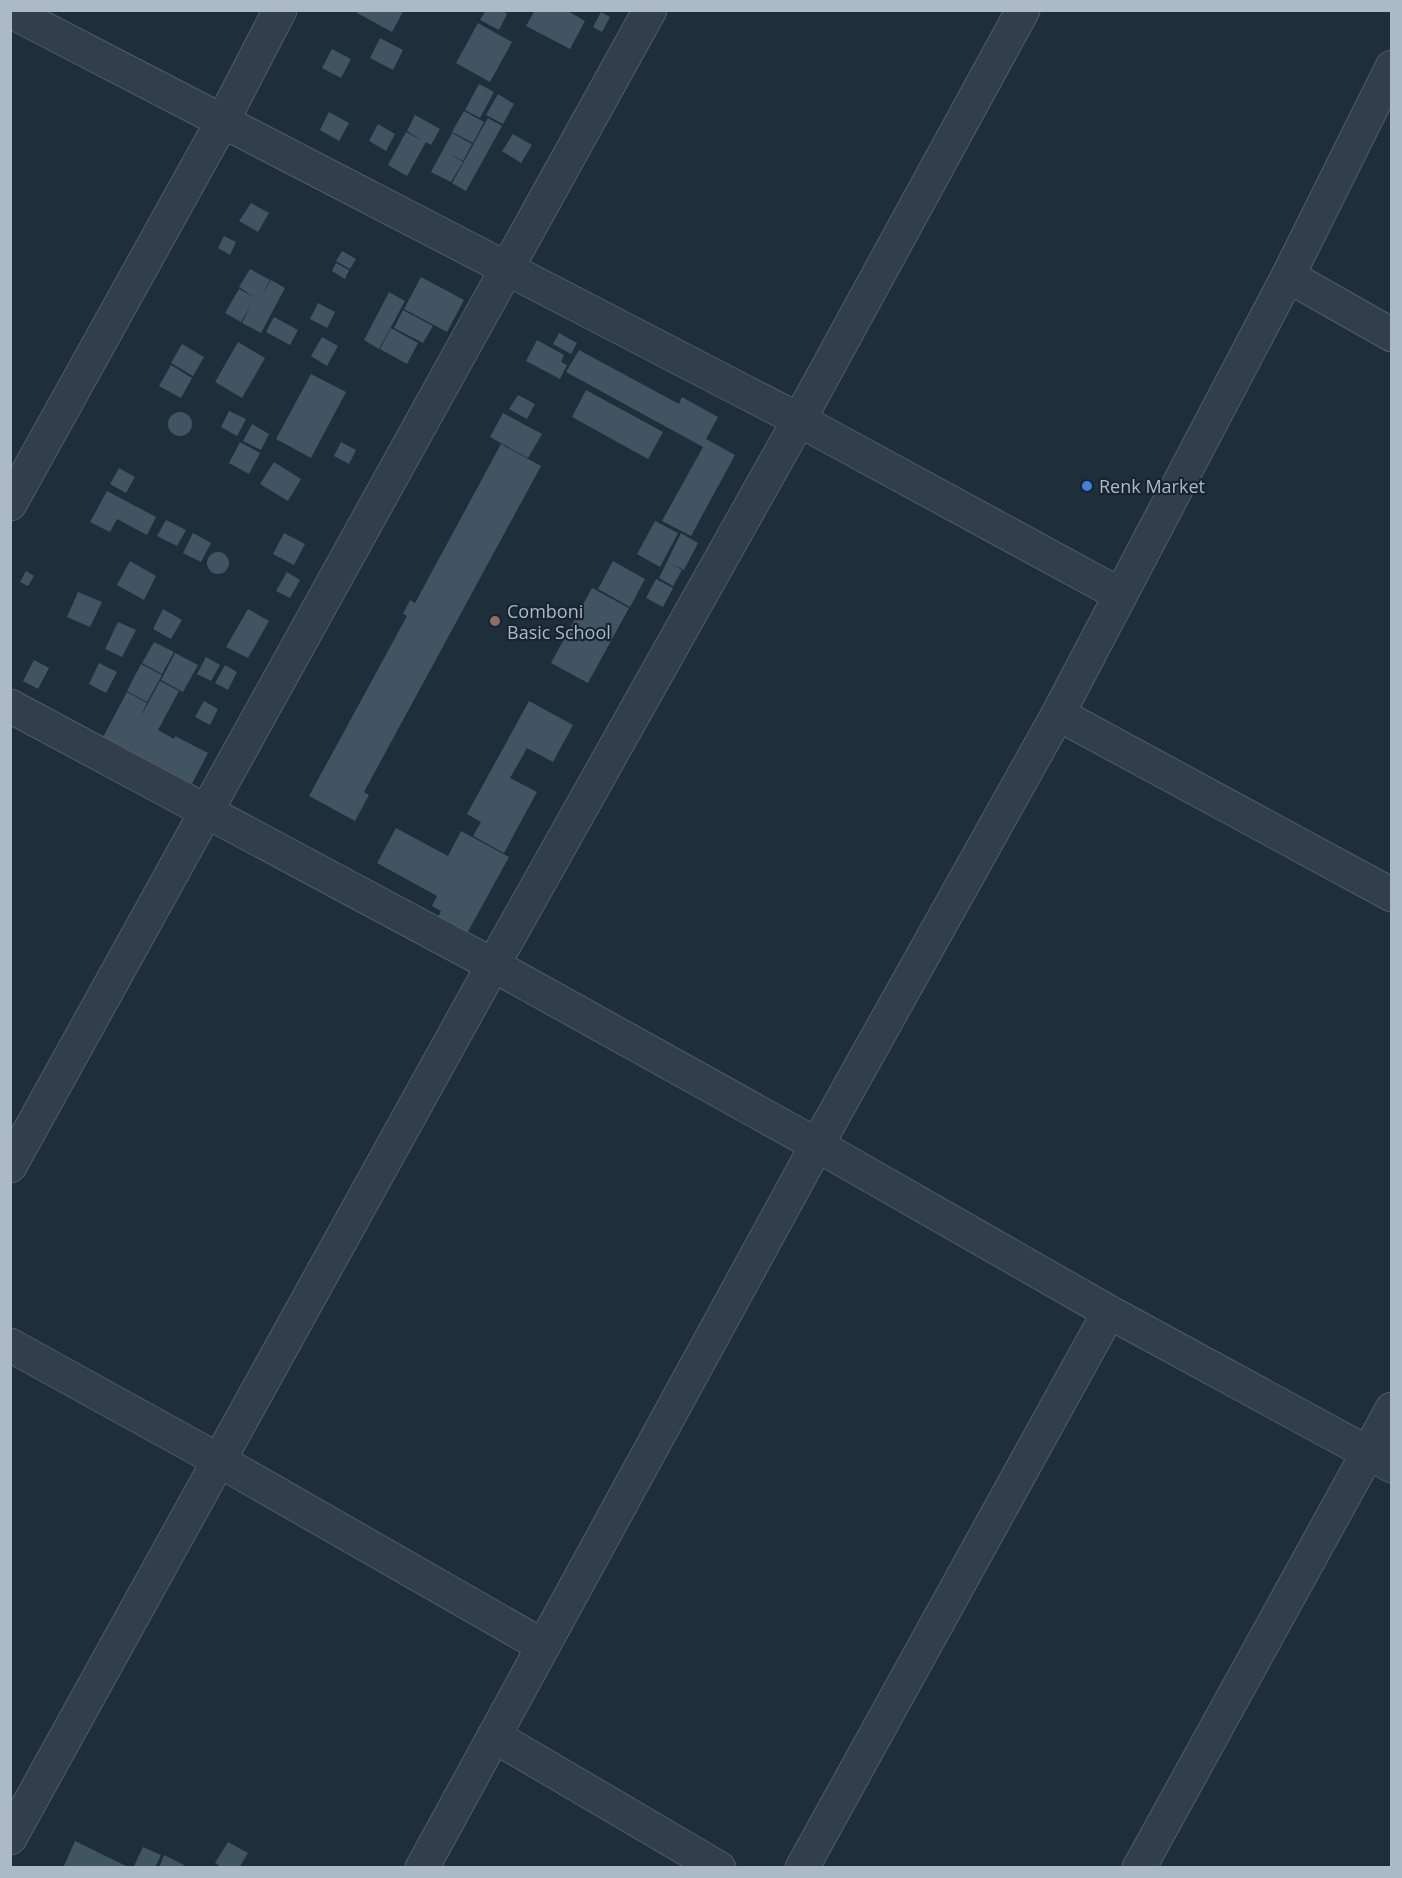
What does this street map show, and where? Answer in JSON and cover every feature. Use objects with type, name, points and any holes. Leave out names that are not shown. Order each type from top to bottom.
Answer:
[{"type":"street","points":[[10,504],[222,122],[280,10]]},
{"type":"street","points":[[10,1166],[650,10]]},
{"type":"street","points":[[10,1838],[493,965],[799,420],[1023,10]]},
{"type":"street","points":[[10,11],[799,420],[1119,594]]},
{"type":"street","points":[[422,1868],[817,1145],[1058,714],[1287,276],[1392,67]]},
{"type":"street","points":[[1287,276],[1392,335]]},
{"type":"street","points":[[10,706],[208,810],[493,965],[817,1145],[1109,1312],[1380,1459]]},
{"type":"street","points":[[1058,714],[1392,895]]},
{"type":"street","points":[[802,1868],[1109,1312]]},
{"type":"street","points":[[10,1345],[220,1461],[543,1647]]},
{"type":"street","points":[[1139,1868],[1380,1459],[1392,1408]]},
{"type":"street","points":[[494,1736],[719,1868]]},
{"type":"building","points":[[358,10],[404,10],[392,32],[357,13]]},
{"type":"building","points":[[486,10],[502,10],[507,14],[499,30],[480,20]]},
{"type":"building","points":[[535,10],[566,10],[585,21],[570,49],[526,26]]},
{"type":"building","points":[[601,12],[610,17],[602,32],[593,27]]},
{"type":"building","points":[[478,23],[512,42],[490,82],[456,63]]},
{"type":"building","points":[[380,38],[403,50],[393,70],[370,58]]},
{"type":"building","points":[[332,49],[351,59],[341,78],[322,68]]},
{"type":"building","points":[[479,84],[494,92],[480,118],[465,110]]},
{"type":"building","points":[[498,94],[514,104],[503,124],[486,115]]},
{"type":"building","points":[[464,111],[484,122],[473,143],[452,132]]},
{"type":"building","points":[[329,112],[349,123],[339,141],[320,130]]},
{"type":"building","points":[[415,115],[440,129],[431,145],[426,142],[407,176],[388,165],[406,132],[423,141],[407,131]]},
{"type":"building","points":[[488,118],[502,126],[466,191],[452,183]]},
{"type":"building","points":[[378,124],[395,134],[386,151],[369,141]]},
{"type":"building","points":[[452,133],[472,144],[463,161],[448,153],[463,162],[451,182],[431,172]]},
{"type":"building","points":[[513,134],[532,145],[521,163],[502,151]]},
{"type":"building","points":[[251,203],[269,213],[258,232],[239,221]]},
{"type":"building","points":[[224,236],[236,242],[230,255],[218,248]]},
{"type":"building","points":[[342,251],[356,259],[350,269],[336,261]]},
{"type":"building","points":[[336,263],[349,270],[345,279],[332,271]]},
{"type":"building","points":[[250,269],[270,280],[262,295],[271,280],[285,288],[261,333],[242,323],[251,305],[241,322],[225,313],[239,289],[255,298],[239,287]]},
{"type":"building","points":[[421,277],[464,300],[447,332],[404,309]]},
{"type":"building","points":[[389,292],[405,301],[379,349],[364,340]]},
{"type":"building","points":[[318,303],[335,312],[327,328],[310,319]]},
{"type":"building","points":[[403,310],[433,326],[423,343],[394,328]]},
{"type":"building","points":[[274,317],[298,330],[290,345],[266,332]]},
{"type":"building","points":[[391,328],[418,343],[407,364],[380,349]]},
{"type":"building","points":[[559,333],[577,343],[571,354],[553,344]]},
{"type":"building","points":[[322,337],[338,346],[327,366],[311,356]]},
{"type":"building","points":[[537,340],[564,355],[561,362],[567,365],[560,379],[526,361]]},
{"type":"building","points":[[238,342],[265,358],[242,398],[215,382]]},
{"type":"building","points":[[182,344],[204,357],[193,376],[171,363]]},
{"type":"building","points":[[579,350],[679,404],[682,397],[718,417],[706,439],[735,455],[691,536],[662,521],[703,447],[566,372]]},
{"type":"building","points":[[171,365],[192,378],[181,398],[159,386]]},
{"type":"building","points":[[311,374],[346,392],[311,458],[276,439]]},
{"type":"building","points":[[586,390],[663,432],[648,459],[572,417]]},
{"type":"building","points":[[518,395],[535,404],[527,419],[509,409]]},
{"type":"building","points":[[229,411],[246,419],[237,436],[221,427]]},
{"type":"building","points":[[180,412],[185,413],[191,419],[191,429],[185,435],[180,436],[175,435],[169,429],[168,424],[169,419],[175,413]]},
{"type":"building","points":[[503,413],[542,434],[528,458],[490,437]]},
{"type":"building","points":[[252,424],[269,434],[261,450],[243,441]]},
{"type":"building","points":[[240,442],[260,453],[249,474],[229,463]]},
{"type":"building","points":[[341,442],[356,450],[349,464],[334,456]]},
{"type":"building","points":[[501,444],[541,466],[364,792],[369,795],[355,821],[309,796],[407,616],[403,614],[410,600],[415,603]]},
{"type":"building","points":[[274,462],[301,479],[288,501],[260,484]]},
{"type":"building","points":[[119,468],[135,477],[126,493],[110,484]]},
{"type":"building","points":[[107,491],[156,517],[147,535],[117,519],[110,532],[90,522]]},
{"type":"building","points":[[166,520],[186,530],[177,546],[157,536]]},
{"type":"building","points":[[655,521],[678,533],[660,567],[637,554]]},
{"type":"building","points":[[193,533],[211,543],[201,562],[183,553]]},
{"type":"building","points":[[284,533],[305,544],[294,565],[273,554]]},
{"type":"building","points":[[681,533],[698,543],[684,570],[670,563],[682,570],[673,586],[659,578]]},
{"type":"building","points":[[218,552],[226,555],[229,563],[226,571],[218,574],[210,571],[207,563],[210,555]]},
{"type":"building","points":[[130,561],[156,576],[144,600],[117,585]]},
{"type":"building","points":[[613,561],[645,579],[630,607],[598,589]]},
{"type":"building","points":[[26,571],[34,576],[28,586],[20,582]]},
{"type":"building","points":[[287,572],[300,580],[290,598],[276,591]]},
{"type":"building","points":[[656,579],[673,588],[663,607],[646,598]]},
{"type":"building","points":[[592,588],[629,608],[588,683],[551,663]]},
{"type":"building","points":[[78,592],[102,602],[90,627],[67,617]]},
{"type":"building","points":[[163,609],[182,620],[171,639],[153,629]]},
{"type":"building","points":[[248,609],[269,621],[248,658],[226,647]]},
{"type":"building","points":[[118,622],[136,630],[122,657],[105,649]]},
{"type":"building","points":[[154,642],[174,652],[162,674],[142,663]]},
{"type":"building","points":[[175,653],[198,665],[183,692],[161,680]]},
{"type":"building","points":[[206,657],[220,665],[211,681],[197,674]]},
{"type":"building","points":[[34,660],[49,668],[38,689],[23,681]]},
{"type":"building","points":[[99,663],[117,672],[106,693],[89,684]]},
{"type":"building","points":[[141,664],[162,675],[147,702],[127,691]]},
{"type":"building","points":[[225,665],[237,672],[228,690],[215,683]]},
{"type":"building","points":[[160,681],[179,691],[158,730],[208,753],[192,784],[103,737],[127,692],[147,703],[139,720]]},
{"type":"building","points":[[204,701],[218,709],[210,725],[195,717]]},
{"type":"building","points":[[529,701],[573,725],[553,762],[527,748],[510,778],[537,792],[504,853],[473,836],[481,822],[467,814]]},
{"type":"building","points":[[396,828],[448,856],[461,831],[509,857],[465,937],[436,921],[441,911],[432,906],[437,896],[377,863]]},
{"type":"building","points":[[75,1841],[126,1866],[126,1868],[63,1868]]},
{"type":"building","points":[[228,1842],[248,1853],[239,1868],[223,1868],[215,1863]]},
{"type":"building","points":[[143,1847],[161,1855],[155,1868],[133,1868]]},
{"type":"building","points":[[164,1855],[184,1865],[182,1868],[159,1868]]},
{"type":"place","name":"Renk Market","points":[[1087,486]]},
{"type":"place","name":"Comboni Basic School","points":[[495,621]]}]
